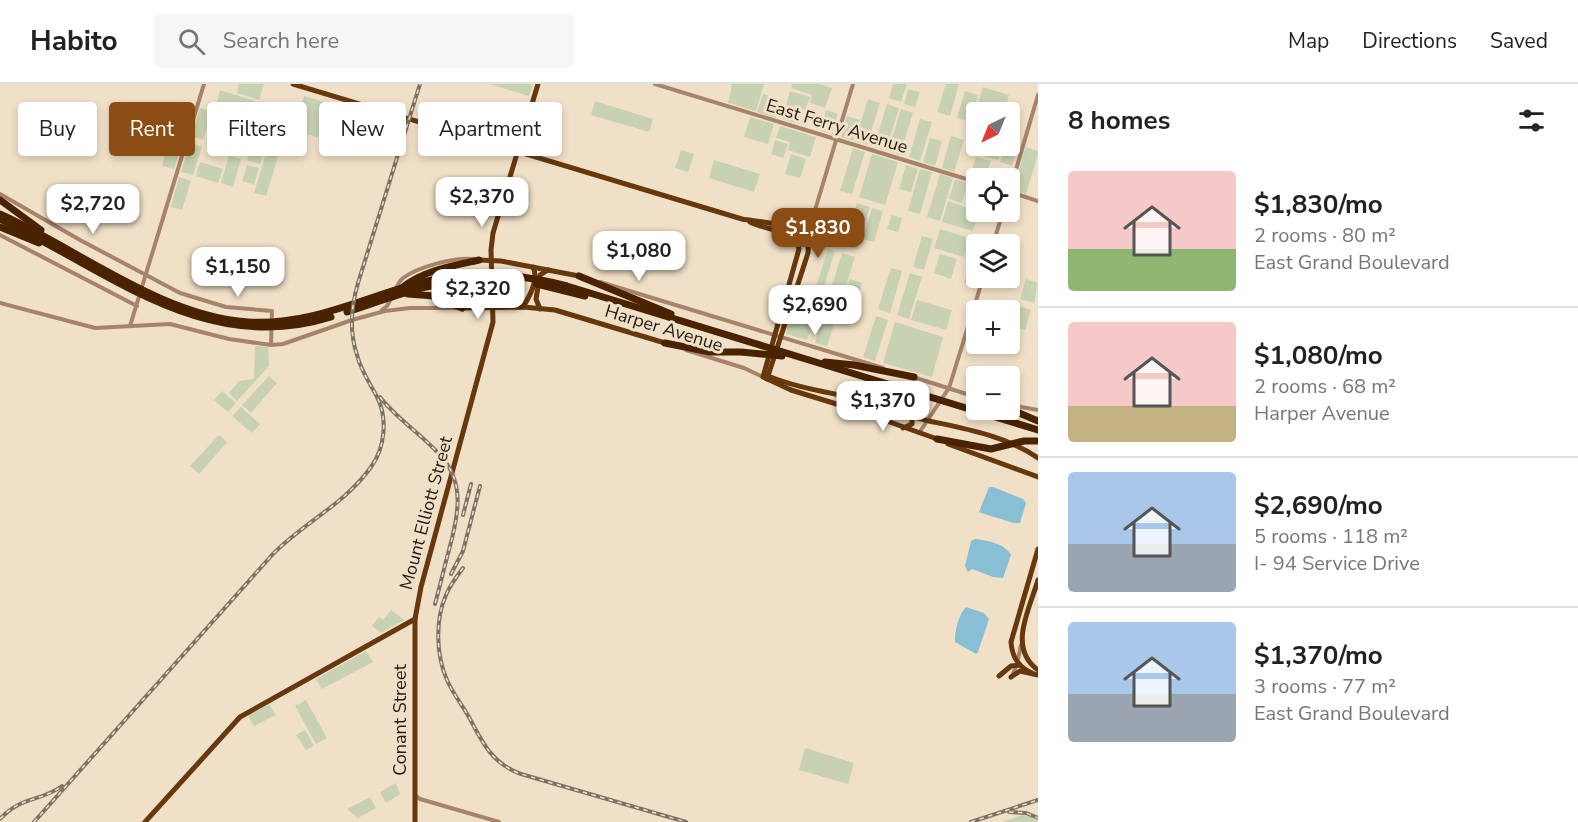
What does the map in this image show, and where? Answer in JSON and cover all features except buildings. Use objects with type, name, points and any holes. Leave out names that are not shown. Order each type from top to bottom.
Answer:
[{"type":"highway","points":[[0,200],[54,244]]},
{"type":"highway","points":[[0,214],[168,307],[196,318],[263,328],[304,324],[434,284],[469,280],[525,282],[585,296],[1036,432]]},
{"type":"highway","points":[[0,219],[168,302],[200,313],[232,320],[262,322],[308,318],[346,308],[447,267],[479,260]]},
{"type":"highway","points":[[0,227],[54,244]]},
{"type":"highway","points":[[400,285],[452,277],[506,275],[567,286],[1036,432]]},
{"type":"highway","points":[[579,276],[718,333]]},
{"type":"highway","points":[[394,295],[434,296],[462,308]]},
{"type":"highway","points":[[666,343],[710,352],[782,356]]},
{"type":"highway","points":[[816,362],[854,365],[914,377]]},
{"type":"highway","points":[[1020,412],[1038,421]]},
{"type":"highway","points":[[937,440],[982,449],[1000,448],[1024,441],[1038,441]]},
{"type":"main road","points":[[293,84],[418,122]]},
{"type":"main road","name":"Mount Elliott Street","points":[[532,102],[538,84]]},
{"type":"main road","name":"Mount Elliott Street","points":[[145,822],[240,717],[415,619],[421,587],[492,326],[491,244],[494,226],[516,156]]},
{"type":"main road","points":[[531,156],[748,220],[795,240],[799,246],[778,336]]},
{"type":"main road","points":[[748,220],[790,228],[802,235],[808,246],[775,343],[766,377]]},
{"type":"main road","points":[[787,235],[791,233],[790,228]]},
{"type":"main road","points":[[794,268],[802,251],[800,238],[802,235]]},
{"type":"main road","points":[[479,260],[490,261]]},
{"type":"main road","name":"Harper Avenue","points":[[490,261],[579,276]]},
{"type":"main road","points":[[523,307],[534,295],[538,274],[533,267]]},
{"type":"main road","points":[[538,274],[550,270]]},
{"type":"main road","points":[[534,295],[540,309]]},
{"type":"main road","name":"Harper Avenue","points":[[462,308],[523,307],[555,310],[666,343]]},
{"type":"main road","points":[[766,377],[850,397],[912,416],[1006,440],[1038,458]]},
{"type":"main road","points":[[766,377],[791,390],[864,413],[1038,477]]},
{"type":"main road","points":[[846,407],[851,402],[850,397]]},
{"type":"main road","points":[[864,413],[866,407],[872,404]]},
{"type":"main road","points":[[903,428],[912,424],[912,416]]},
{"type":"main road","points":[[1017,664],[1011,650],[1013,633],[1038,549]]},
{"type":"main road","points":[[1030,577],[1035,577],[1038,581],[1023,629],[1021,645],[1037,672]]},
{"type":"main road","name":"Conant Street","points":[[415,619],[415,822]]},
{"type":"main road","points":[[999,676],[1007,668],[1017,664],[1037,672]]},
{"type":"main road","points":[[1011,677],[1020,671],[1037,672]]},
{"type":"street","points":[[130,326],[204,84]]},
{"type":"street","name":"East Ferry Avenue","points":[[655,84],[966,179]]},
{"type":"street","points":[[808,246],[812,220],[853,84]]},
{"type":"street","points":[[1017,168],[1038,95]]},
{"type":"street","points":[[0,194],[180,293],[226,307],[272,312],[271,345]]},
{"type":"street","points":[[1020,195],[1038,201]]},
{"type":"street","points":[[802,235],[812,220]]},
{"type":"street","points":[[0,235],[137,306]]},
{"type":"street","name":"Harper Avenue","points":[[579,276],[914,377]]},
{"type":"street","points":[[393,310],[389,304],[400,285]]},
{"type":"street","points":[[919,433],[949,388],[980,288]]},
{"type":"street","name":"Harper Avenue","points":[[0,303],[92,328],[177,325],[220,337],[271,345],[283,344],[376,313],[393,310],[462,308]]},
{"type":"street","name":"Harper Avenue","points":[[376,313],[389,304]]},
{"type":"street","name":"Harper Avenue","points":[[666,343],[766,377]]},
{"type":"street","points":[[914,377],[966,394]]},
{"type":"street","points":[[1020,408],[1038,410]]},
{"type":"street","points":[[1011,677],[1017,664],[1021,645]]},
{"type":"street","points":[[415,795],[420,800],[499,822]]},
{"type":"green space","points":[[239,84],[264,84],[259,100],[237,93]]},
{"type":"green space","points":[[489,84],[533,84],[529,96]]},
{"type":"green space","points":[[732,84],[764,84],[756,111],[728,103]]},
{"type":"green space","points":[[792,84],[819,84],[832,88],[825,108],[810,103],[812,95],[791,88]]},
{"type":"green space","points":[[893,84],[907,84],[901,102],[889,98]]},
{"type":"green space","points":[[946,84],[959,84],[950,116],[937,112]]},
{"type":"green space","points":[[983,87],[1009,95],[1007,102],[978,102]]},
{"type":"green space","points":[[908,89],[920,92],[915,107],[904,104]]},
{"type":"green space","points":[[220,90],[258,102],[217,102]]},
{"type":"green space","points":[[790,91],[810,97],[805,110],[786,105]]},
{"type":"green space","points":[[965,91],[978,95],[976,102],[966,102],[966,121],[957,118]]},
{"type":"green space","points":[[763,94],[782,100],[776,118],[757,112]]},
{"type":"green space","points":[[304,96],[324,102],[319,102],[319,138],[307,134],[307,102],[302,102]]},
{"type":"green space","points":[[868,99],[880,103],[867,145],[855,141]]},
{"type":"green space","points":[[595,101],[653,119],[649,132],[591,115]]},
{"type":"green space","points":[[887,104],[899,108],[886,151],[874,147]]},
{"type":"green space","points":[[785,107],[802,112],[799,124],[782,119]]},
{"type":"green space","points":[[200,108],[207,110],[207,128],[203,140],[195,137],[195,126]]},
{"type":"green space","points":[[901,109],[913,113],[900,155],[888,151]]},
{"type":"green space","points":[[826,110],[838,114],[832,134],[820,131]]},
{"type":"green space","points":[[847,116],[860,120],[853,141],[841,137]]},
{"type":"green space","points":[[750,117],[774,124],[768,144],[744,137]]},
{"type":"green space","points":[[920,119],[932,122],[920,161],[909,157]]},
{"type":"green space","points":[[780,126],[816,137],[810,157],[788,150],[790,142],[776,138]]},
{"type":"green space","points":[[951,136],[964,140],[954,172],[942,168]]},
{"type":"green space","points":[[930,138],[942,141],[935,166],[923,162]]},
{"type":"green space","points":[[775,140],[788,144],[783,158],[771,154]]},
{"type":"green space","points":[[195,145],[202,147],[193,175],[181,172],[186,156],[195,156]]},
{"type":"green space","points":[[1026,147],[1038,151],[1026,194],[1020,192],[1020,168]]},
{"type":"green space","points":[[853,148],[865,152],[852,194],[840,191]]},
{"type":"green space","points":[[681,150],[694,154],[688,172],[675,168]]},
{"type":"green space","points":[[791,154],[806,159],[800,178],[785,174]]},
{"type":"green space","points":[[872,154],[898,162],[885,205],[859,197]]},
{"type":"green space","points":[[165,156],[178,156],[174,169],[162,166]]},
{"type":"green space","points":[[229,156],[241,159],[233,187],[221,183]]},
{"type":"green space","points":[[248,156],[262,156],[260,164],[247,160]]},
{"type":"green space","points":[[265,156],[278,156],[266,196],[254,193]]},
{"type":"green space","points":[[984,156],[999,156],[998,160]]},
{"type":"green space","points":[[1002,156],[1015,156],[1012,166],[1000,162]]},
{"type":"green space","points":[[976,157],[991,161],[989,168],[973,168]]},
{"type":"green space","points":[[714,160],[760,174],[754,192],[709,178]]},
{"type":"green space","points":[[200,162],[223,169],[218,183],[196,176]]},
{"type":"green space","points":[[247,165],[259,168],[254,185],[242,181]]},
{"type":"green space","points":[[906,165],[918,169],[911,192],[899,189]]},
{"type":"green space","points":[[920,169],[932,172],[920,214],[908,211]]},
{"type":"green space","points":[[940,174],[953,178],[940,221],[927,217]]},
{"type":"green space","points":[[179,177],[191,181],[182,210],[171,207]]},
{"type":"green space","points":[[955,179],[966,182],[962,203],[949,199]]},
{"type":"green space","points":[[948,201],[966,207],[966,222],[976,222],[973,231],[942,222]]},
{"type":"green space","points":[[857,203],[870,207],[857,249],[844,245]]},
{"type":"green space","points":[[872,208],[883,211],[874,242],[862,239]]},
{"type":"green space","points":[[892,215],[902,218],[898,232],[887,229]]},
{"type":"green space","points":[[940,229],[966,237],[964,257],[934,248]]},
{"type":"green space","points":[[922,236],[933,239],[924,270],[913,267]]},
{"type":"green space","points":[[828,249],[835,251],[822,293],[815,290]]},
{"type":"green space","points":[[842,253],[855,257],[842,299],[829,295]]},
{"type":"green space","points":[[940,254],[957,259],[951,279],[934,273]]},
{"type":"green space","points":[[891,268],[902,271],[890,313],[878,309]]},
{"type":"green space","points":[[910,273],[922,277],[909,319],[897,315]]},
{"type":"green space","points":[[850,279],[862,283],[856,303],[844,299]]},
{"type":"green space","points":[[1026,279],[1038,283],[1034,303],[1020,299]]},
{"type":"green space","points":[[917,300],[952,310],[946,330],[911,320]]},
{"type":"green space","points":[[827,302],[840,306],[827,346],[815,343]]},
{"type":"green space","points":[[1020,307],[1031,310],[1025,330],[1020,328]]},
{"type":"green space","points":[[793,310],[815,317],[807,340],[786,334]]},
{"type":"green space","points":[[876,316],[888,320],[875,361],[863,357]]},
{"type":"green space","points":[[895,322],[943,337],[932,377],[883,363]]},
{"type":"green space","points":[[255,346],[268,347],[269,366],[237,401],[229,393],[239,381],[254,379]]},
{"type":"green space","points":[[269,376],[277,383],[251,413],[242,405]]},
{"type":"green space","points":[[222,391],[236,403],[228,412],[214,400]]},
{"type":"green space","points":[[241,407],[260,424],[252,433],[232,416]]},
{"type":"green space","points":[[219,435],[227,442],[199,474],[190,466]]},
{"type":"green space","points":[[391,610],[404,620],[381,633],[372,626],[379,617],[383,620]]},
{"type":"green space","points":[[366,651],[373,662],[322,689],[316,679]]},
{"type":"green space","points":[[306,700],[327,738],[316,744],[295,706]]},
{"type":"green space","points":[[269,704],[276,715],[254,726],[248,716]]},
{"type":"green space","points":[[305,730],[314,746],[306,750],[296,735]]},
{"type":"green space","points":[[805,748],[854,763],[848,784],[799,770]]},
{"type":"green space","points":[[396,783],[400,794],[386,803],[380,792]]},
{"type":"green space","points":[[370,797],[376,808],[358,818],[347,809]]},
{"type":"green space","points":[[1023,815],[1038,822],[1002,822]]},
{"type":"water","points":[[989,487],[1023,499],[1026,503],[1020,523],[979,512]]},
{"type":"water","points":[[975,539],[995,543],[1005,548],[1011,555],[1003,578],[993,577],[972,569],[968,572],[965,566],[971,541]]},
{"type":"water","points":[[966,607],[984,613],[989,619],[976,654],[955,642],[957,623]]},
{"type":"railway","points":[[34,822],[272,555],[349,492],[376,459],[382,442],[383,414],[357,355],[353,337],[352,310],[358,283],[420,84]]},
{"type":"railway","points":[[380,397],[440,455],[454,477],[457,489],[457,513],[435,604]]},
{"type":"railway","points":[[463,515],[471,484]]},
{"type":"railway","points":[[451,574],[463,551],[480,486]]},
{"type":"railway","points":[[463,568],[449,588],[442,605],[439,649],[449,685],[496,759],[521,774],[686,822]]},
{"type":"railway","points":[[0,819],[15,806],[46,795],[62,786]]},
{"type":"railway","points":[[971,822],[1038,800]]},
{"type":"railway","points":[[1009,812],[1026,813],[1038,818]]}]
